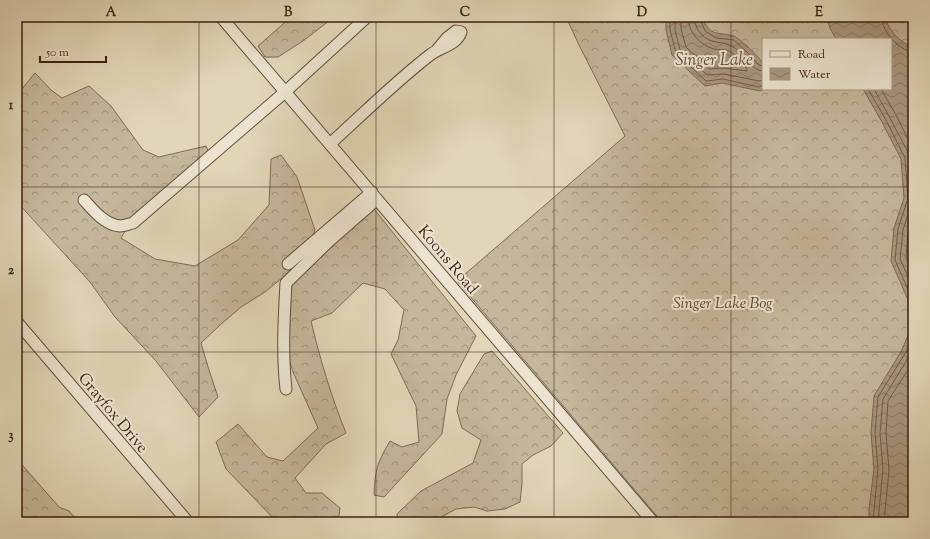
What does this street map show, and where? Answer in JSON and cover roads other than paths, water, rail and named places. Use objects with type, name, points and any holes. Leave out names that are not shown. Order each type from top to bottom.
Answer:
[{"type":"street","name":"Koons Road","points":[[221,17],[653,522]]},
{"type":"street","points":[[84,200],[106,221],[120,226],[133,223],[285,92],[367,17]]},
{"type":"street","points":[[330,144],[436,50]]},
{"type":"street","points":[[288,264],[375,196]]},
{"type":"street","points":[[286,389],[283,368],[286,283],[375,196]]},
{"type":"street","name":"Grayfox Drive","points":[[17,322],[188,522]]},
{"type":"water","name":"Singer Lake","points":[[666,17],[702,17],[705,24],[711,31],[734,36],[745,44],[762,62],[762,90],[760,91],[722,83],[705,86],[672,55],[666,30]]},
{"type":"water","points":[[827,17],[884,17],[896,36],[913,48],[913,311],[891,261],[894,228],[904,198],[901,159],[864,90],[892,90],[892,38],[835,38],[830,28]]},
{"type":"water","points":[[913,323],[913,522],[869,522],[869,509],[874,469],[871,433],[874,396],[902,350]]},
{"type":"park label","name":"Singer Lake Bog","points":[[723,302]]}]
